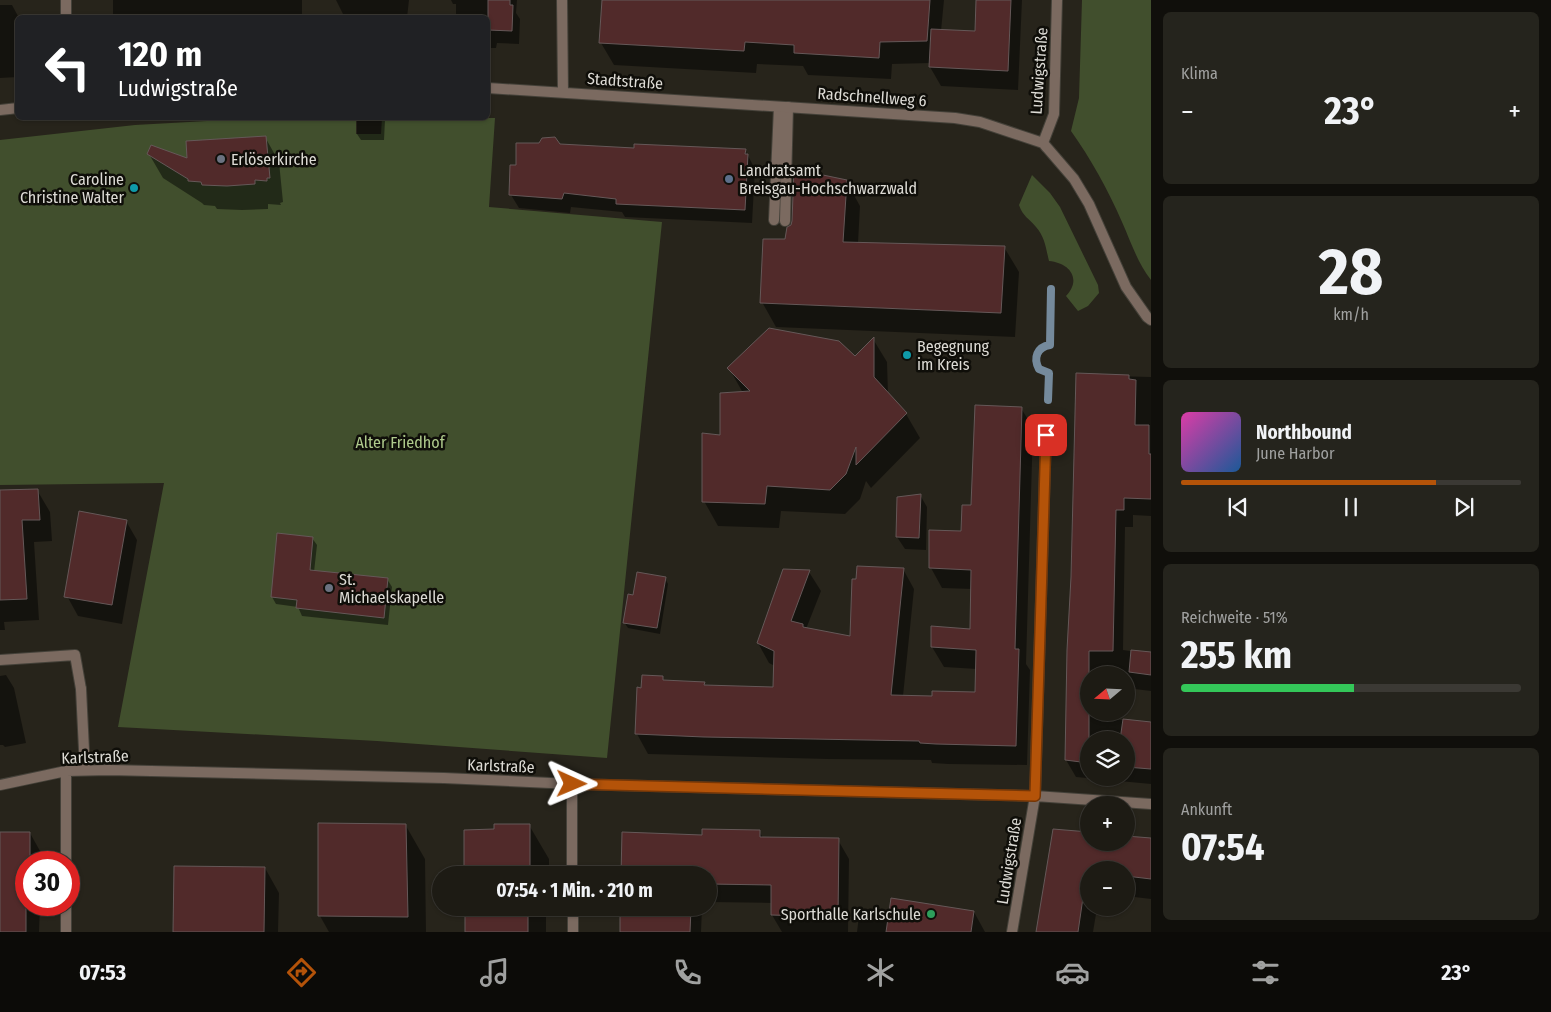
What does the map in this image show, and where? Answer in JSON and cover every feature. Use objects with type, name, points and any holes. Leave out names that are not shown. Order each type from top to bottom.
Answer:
[{"type":"street","points":[[66,0],[66,15]]},
{"type":"street","points":[[562,0],[563,92]]},
{"type":"street","name":"Ludwigstraße","points":[[1043,143],[1054,114],[1057,0]]},
{"type":"street","name":"Radschnellweg 6","points":[[490,88],[955,118],[980,122],[1043,143]]},
{"type":"street","name":"Stadtstraße","points":[[563,92],[760,106]]},
{"type":"street","points":[[779,220],[784,107]]},
{"type":"street","points":[[0,109],[15,108]]},
{"type":"street","points":[[1043,143],[1074,179],[1088,204],[1126,287],[1151,320]]},
{"type":"street","name":"Ludwigstraße","points":[[1012,932],[1035,796],[1046,435]]},
{"type":"street","points":[[0,660],[75,655],[81,689],[85,770]]},
{"type":"street","name":"Karlstraße","points":[[0,785],[85,770],[444,778],[572,784],[1035,796],[1151,804]]},
{"type":"street","points":[[66,772],[66,851]]},
{"type":"street","points":[[572,784],[572,866]]},
{"type":"street","points":[[66,916],[66,932]]},
{"type":"street","points":[[573,916],[573,932]]},
{"type":"green space","points":[[1082,0],[1151,0],[1151,280],[1138,259],[1105,187],[1071,131],[1079,98]]},
{"type":"green space","name":"Alter Friedhof","points":[[490,118],[495,118],[489,207],[662,222],[607,758],[377,741],[118,727],[164,483],[0,485],[0,140],[135,125],[225,120],[356,120],[356,134],[381,134],[382,120],[490,120]]},
{"type":"green space","points":[[1032,175],[1050,193],[1060,207],[1098,285],[1099,293],[1088,306],[1078,311],[1066,296],[1073,284],[1071,273],[1063,265],[1049,261],[1045,243],[1039,231],[1024,215],[1019,205]]},
{"type":"building","points":[[488,0],[510,0],[510,5],[513,5],[512,31],[490,30],[490,15],[488,15]]},
{"type":"building","points":[[602,0],[930,0],[927,41],[880,42],[879,58],[794,53],[794,45],[745,42],[744,51],[599,43]]},
{"type":"building","points":[[976,0],[1011,0],[1008,71],[929,67],[931,29],[975,31]]},
{"type":"building","name":"Erlöserkirche","points":[[266,136],[270,178],[267,178],[267,181],[255,180],[255,184],[202,185],[201,182],[188,181],[188,179],[147,154],[151,145],[187,158],[186,141]]},
{"type":"building","points":[[555,137],[560,144],[634,148],[634,144],[746,149],[745,154],[748,154],[745,210],[616,204],[616,199],[564,193],[562,199],[509,195],[510,165],[516,165],[516,143],[539,143],[542,138]]},
{"type":"building","points":[[794,169],[847,180],[843,242],[1005,246],[1001,313],[760,303],[763,239],[785,239],[787,227],[791,225],[792,221]]},
{"type":"building","points":[[769,328],[839,341],[855,356],[874,337],[874,377],[907,413],[856,465],[856,447],[846,474],[830,490],[767,486],[765,504],[702,502],[702,433],[720,435],[720,393],[750,391],[727,368]]},
{"type":"building","points":[[1076,373],[1129,375],[1129,379],[1136,380],[1135,425],[1149,425],[1151,499],[1124,498],[1124,510],[1116,510],[1113,651],[1089,651],[1089,666],[1080,666],[1080,721],[1089,721],[1089,731],[1080,731],[1080,762],[1065,760],[1067,650],[1071,577]]},
{"type":"building","points":[[975,405],[1022,407],[1015,649],[1019,649],[1016,746],[936,744],[920,743],[919,741],[635,734],[637,687],[641,688],[642,675],[663,676],[663,680],[705,682],[704,685],[773,687],[774,651],[757,643],[783,569],[810,570],[791,621],[803,624],[803,627],[850,636],[852,579],[856,579],[857,566],[904,568],[891,695],[932,696],[932,691],[975,692],[976,650],[931,647],[931,626],[970,629],[971,570],[929,568],[929,530],[961,531],[962,505],[971,505]]},
{"type":"building","points":[[38,489],[40,520],[22,520],[27,599],[0,600],[0,490]]},
{"type":"building","points":[[921,494],[919,538],[896,537],[897,497]]},
{"type":"building","points":[[79,511],[127,520],[112,605],[64,597]]},
{"type":"building","name":"St. Michaelskapelle","points":[[277,533],[313,537],[310,570],[388,578],[384,618],[296,608],[297,600],[271,597]]},
{"type":"building","points":[[637,572],[666,577],[657,628],[623,623],[628,594],[633,595]]},
{"type":"building","points":[[1131,650],[1151,652],[1151,675],[1135,673],[1135,666],[1130,666]]},
{"type":"building","points":[[1123,721],[1151,722],[1151,769],[1135,768],[1135,731],[1121,731]]},
{"type":"building","points":[[318,823],[406,824],[408,917],[318,916]]},
{"type":"building","points":[[494,824],[530,824],[530,866],[464,866],[464,830],[494,829]]},
{"type":"building","points":[[702,829],[760,830],[760,837],[839,838],[838,917],[771,915],[771,885],[717,884],[717,866],[621,866],[622,832],[702,835]]},
{"type":"building","points":[[1053,829],[1080,831],[1080,851],[1135,851],[1135,837],[1151,838],[1151,879],[1135,877],[1135,861],[1080,861],[1080,916],[1078,932],[1036,932]]},
{"type":"building","points":[[0,832],[30,832],[30,851],[15,851],[15,916],[26,916],[26,932],[0,932]]},
{"type":"building","points":[[174,866],[265,867],[264,932],[173,932]]},
{"type":"building","name":"Sporthalle Karlschule","points":[[891,898],[974,911],[971,932],[886,932]]},
{"type":"building","points":[[465,916],[528,916],[528,932],[465,932]]},
{"type":"building","points":[[620,916],[691,916],[690,932],[620,932]]},
{"type":"waterway","points":[[1048,400],[1049,373],[1039,369],[1036,357],[1042,348],[1050,345],[1051,289]]},
{"type":"place","name":"Erlöserkirche","points":[[221,159]]},
{"type":"place","name":"Landratsamt Breisgau-Hochschwarzwald","points":[[729,179]]},
{"type":"place","name":"Caroline Christine Walter","points":[[134,188]]},
{"type":"place","name":"Begegnung im Kreis","points":[[907,355]]},
{"type":"place","name":"St. Michaelskapelle","points":[[329,588]]},
{"type":"place","name":"Sporthalle Karlschule","points":[[931,914]]},
{"type":"route","points":[[572,784],[1035,796],[1046,435]]}]
